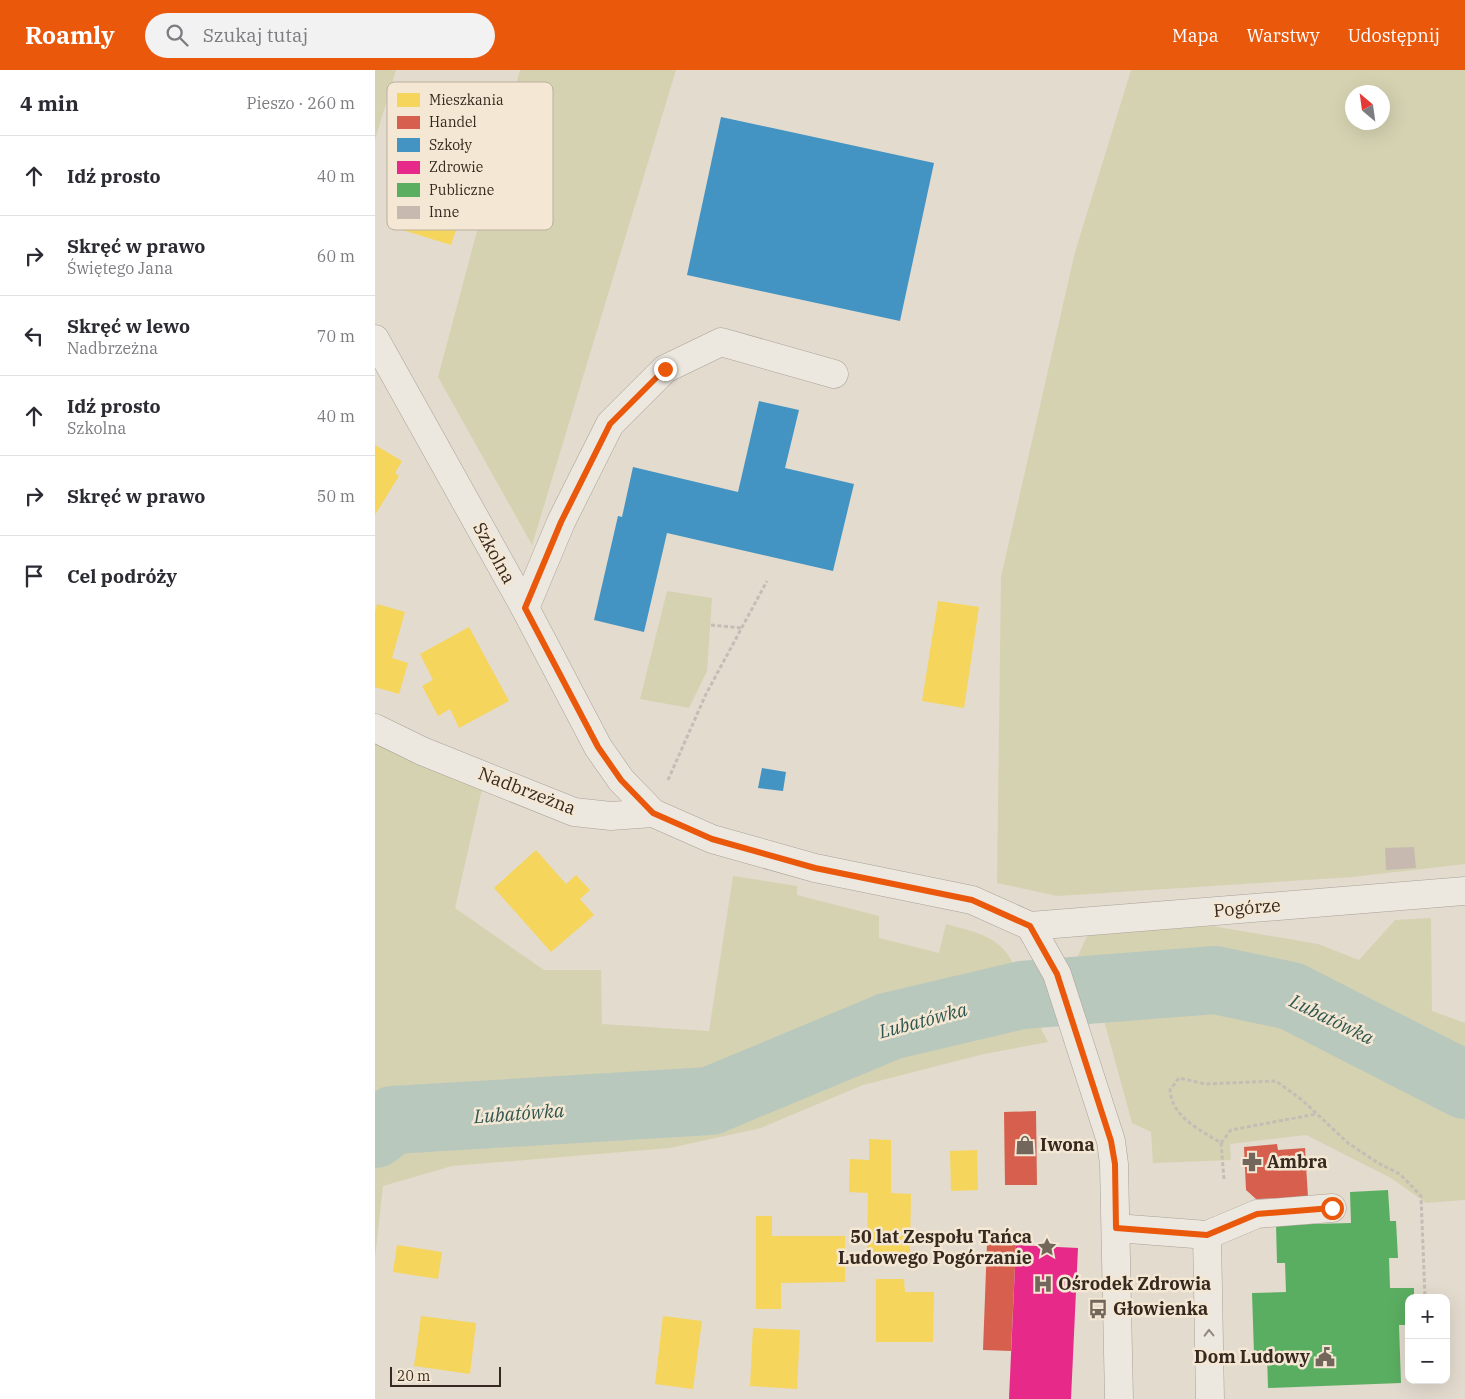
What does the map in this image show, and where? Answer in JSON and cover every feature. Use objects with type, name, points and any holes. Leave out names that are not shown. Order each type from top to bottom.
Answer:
[{"type":"street","name":"Szkolna","points":[[375,339],[525,608],[598,747],[621,780],[653,813]]},
{"type":"street","points":[[525,608],[561,522],[610,424],[665,369],[721,342],[834,374]]},
{"type":"street","name":"Nadbrzeżna","points":[[375,728],[422,751],[574,812],[611,816],[653,813],[712,839],[815,868],[972,900],[1030,926]]},
{"type":"street","name":"Pogórze","points":[[1030,926],[1465,891]]},
{"type":"street","points":[[1030,926],[1057,974],[1111,1141],[1115,1164],[1119,1399]]},
{"type":"street","points":[[1116,1228],[1207,1235],[1257,1214],[1332,1208]]},
{"type":"street","points":[[1207,1235],[1210,1399]]},
{"type":"path","points":[[666,784],[706,694],[767,581]]},
{"type":"path","points":[[711,625],[742,628]]},
{"type":"path","points":[[1221,1143],[1193,1126],[1175,1107],[1171,1100],[1170,1090],[1179,1078],[1205,1084],[1276,1081],[1317,1114],[1348,1143],[1378,1163],[1400,1174],[1421,1196],[1425,1294]]},
{"type":"path","points":[[1224,1179],[1221,1143],[1231,1130],[1317,1114]]},
{"type":"shaded area","points":[[375,70],[396,70],[392,82],[387,82],[387,100],[375,140]]},
{"type":"shaded area","points":[[520,70],[676,70],[532,545],[438,377],[477,230],[553,230],[553,82],[517,82]]},
{"type":"shaded area","points":[[1131,70],[1465,70],[1465,864],[1352,877],[1057,896],[997,883],[1001,577],[1075,252]]},
{"type":"shaded area","points":[[667,591],[712,598],[707,671],[689,708],[640,699]]},
{"type":"shaded area","points":[[375,744],[482,789],[455,908],[544,970],[601,970],[602,1024],[709,1031],[733,876],[797,886],[797,895],[879,916],[879,938],[939,953],[946,924],[972,931],[992,940],[1008,954],[1020,979],[912,1002],[740,1070],[669,1085],[670,1115],[751,1098],[893,1040],[1002,1008],[1037,1021],[1048,1042],[984,1054],[863,1085],[761,1128],[670,1148],[452,1166],[383,1186],[375,1258]]},
{"type":"shaded area","points":[[1431,918],[1432,1011],[1465,1023],[1465,1071],[1358,1009],[1301,984],[1272,974],[1242,967],[1204,964],[1082,970],[1076,960],[1088,934],[1212,926],[1318,944],[1359,960],[1395,920]]},
{"type":"shaded area","points":[[1214,1000],[1304,1018],[1465,1106],[1465,1200],[1426,1203],[1391,1178],[1306,1135],[1230,1144],[1231,1160],[1153,1163],[1151,1132],[1132,1123],[1102,1013]]},
{"type":"building: Mieszkania","points":[[403,230],[456,230],[451,245]]},
{"type":"building: Mieszkania","points":[[375,445],[402,461],[395,473],[399,476],[375,515]]},
{"type":"building: Mieszkania","points":[[938,601],[979,607],[964,708],[922,701]]},
{"type":"building: Mieszkania","points":[[377,604],[405,612],[392,658],[408,663],[399,694],[375,687],[375,613]]},
{"type":"building: Mieszkania","points":[[469,627],[509,701],[459,728],[450,709],[438,716],[422,686],[433,680],[420,654]]},
{"type":"building: Mieszkania","points":[[536,850],[566,884],[576,875],[590,890],[580,899],[594,915],[551,952],[494,888]]},
{"type":"building: Mieszkania","points":[[869,1139],[891,1140],[891,1193],[911,1194],[910,1255],[867,1254],[868,1193],[849,1192],[850,1159],[869,1160]]},
{"type":"building: Mieszkania","points":[[977,1150],[978,1190],[951,1191],[950,1151]]},
{"type":"building: Mieszkania","points":[[756,1216],[772,1216],[772,1236],[845,1236],[845,1282],[781,1283],[781,1309],[756,1309]]},
{"type":"building: Mieszkania","points":[[397,1245],[442,1252],[438,1279],[393,1272]]},
{"type":"building: Mieszkania","points":[[876,1279],[904,1279],[905,1292],[934,1292],[933,1342],[876,1342]]},
{"type":"building: Mieszkania","points":[[421,1316],[476,1323],[470,1374],[414,1366]]},
{"type":"building: Mieszkania","points":[[663,1316],[702,1321],[693,1389],[655,1384]]},
{"type":"building: Mieszkania","points":[[753,1328],[800,1330],[797,1389],[750,1386]]},
{"type":"building: Handel","points":[[1036,1111],[1037,1185],[1005,1185],[1004,1112]]},
{"type":"building: Handel","points":[[1277,1144],[1278,1150],[1305,1148],[1308,1197],[1256,1199],[1246,1190],[1244,1147]]},
{"type":"building: Handel","points":[[987,1244],[1016,1245],[1011,1351],[983,1350]]},
{"type":"building: Szkoły","points":[[721,117],[934,163],[900,321],[687,275]]},
{"type":"building: Szkoły","points":[[759,401],[799,410],[785,468],[854,484],[833,571],[667,533],[644,632],[594,620],[618,516],[622,517],[633,467],[738,492]]},
{"type":"building: Szkoły","points":[[762,768],[786,772],[783,791],[758,788]]},
{"type":"building: Zdrowie","points":[[1016,1245],[1078,1248],[1071,1399],[1009,1399]]},
{"type":"building: Publiczne","points":[[1388,1190],[1390,1221],[1396,1221],[1398,1258],[1389,1258],[1390,1288],[1414,1288],[1414,1294],[1405,1294],[1405,1325],[1399,1325],[1401,1383],[1268,1388],[1267,1354],[1254,1354],[1252,1293],[1286,1292],[1285,1263],[1277,1263],[1276,1225],[1351,1223],[1350,1192]]},
{"type":"building: Inne","points":[[1414,847],[1416,868],[1386,870],[1385,848]]},
{"type":"waterway","name":"Lubatówka","points":[[375,1134],[393,1120],[710,1101],[890,1026],[1022,995],[1215,980],[1291,996],[1465,1085]]},
{"type":"place","name":"Iwona","points":[[1025,1145]]},
{"type":"place","name":"Ambra","points":[[1252,1162]]},
{"type":"place","name":"50 lat Zespołu Tańca Ludowego Pogórzanie","points":[[1047,1247]]},
{"type":"place","name":"Ośrodek Zdrowia","points":[[1043,1284]]},
{"type":"place","name":"Głowienka","points":[[1098,1309]]},
{"type":"place","name":"Dom Ludowy","points":[[1325,1357]]},
{"type":"route","points":[[665,369],[610,424],[561,522],[525,608],[598,747],[621,780],[653,813],[712,839],[815,868],[972,900],[1030,926],[1057,974],[1111,1141],[1115,1164],[1116,1228],[1207,1235],[1257,1214],[1332,1208]]}]
